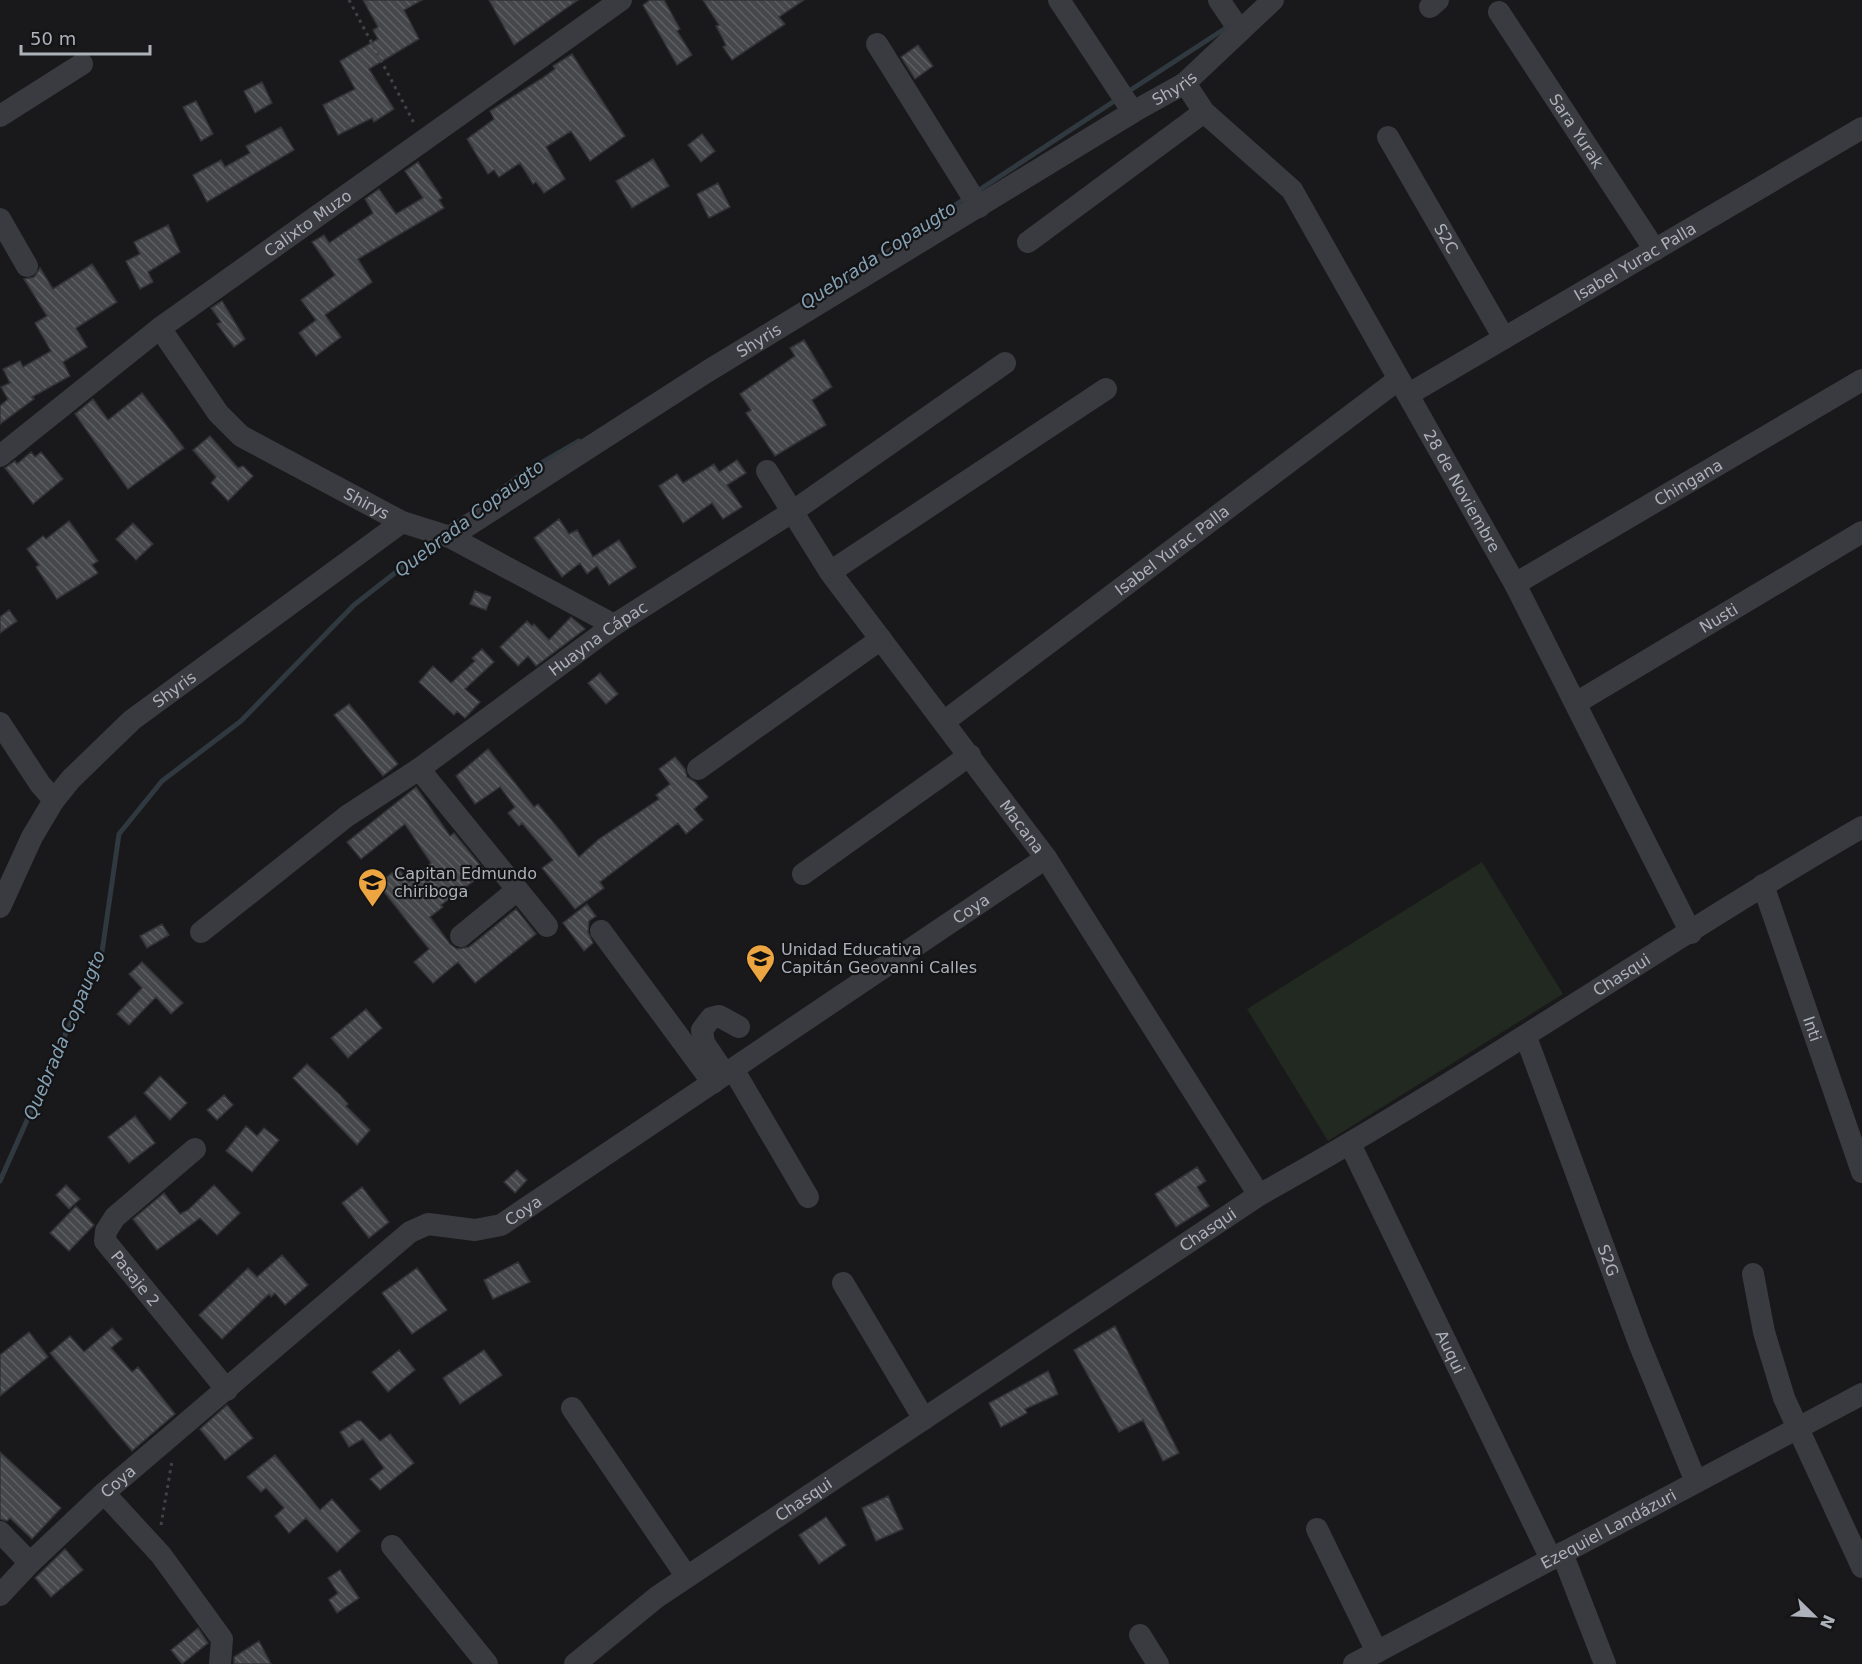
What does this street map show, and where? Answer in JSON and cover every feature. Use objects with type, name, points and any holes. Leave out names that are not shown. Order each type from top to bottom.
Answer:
[{"type":"street","name":"Calixto Muzo","points":[[0,456],[160,328],[621,0]]},
{"type":"street","points":[[1059,0],[1133,112]]},
{"type":"street","points":[[1219,0],[1240,31]]},
{"type":"street","name":"Shyris","points":[[450,537],[708,371],[1133,112],[1185,83],[1273,0]]},
{"type":"street","name":"Sara Yurak","points":[[1499,12],[1654,250]]},
{"type":"street","points":[[877,44],[979,207]]},
{"type":"street","points":[[0,116],[82,64]]},
{"type":"street","name":"28 de Noviembre","points":[[1185,83],[1204,112],[1292,190],[1515,584],[1691,933]]},
{"type":"street","points":[[1028,242],[1204,112]]},
{"type":"street","name":"Isabel Yurac Palla","points":[[945,721],[1404,387],[1504,339],[1862,128]]},
{"type":"street","name":"S2C","points":[[1389,137],[1504,339]]},
{"type":"street","points":[[0,219],[27,266]]},
{"type":"street","name":"Shirys","points":[[160,328],[218,414],[241,436],[402,522],[450,537],[614,625]]},
{"type":"street","name":"Huayna Cápac","points":[[201,932],[347,816],[419,769],[614,625],[792,512],[1005,363]]},
{"type":"street","name":"Chingana","points":[[1515,584],[1862,380]]},
{"type":"street","points":[[830,572],[1106,389]]},
{"type":"street","name":"Macana","points":[[767,471],[830,572],[945,721],[1046,858],[1259,1195]]},
{"type":"street","name":"Shyris","points":[[0,907],[32,837],[54,800],[71,779],[132,720],[402,522]]},
{"type":"street","name":"Nusti","points":[[1576,703],[1862,532]]},
{"type":"street","points":[[698,769],[881,639]]},
{"type":"street","points":[[0,723],[40,784],[54,800]]},
{"type":"street","points":[[803,874],[970,755]]},
{"type":"street","points":[[419,769],[547,926]]},
{"type":"street","name":"Chasqui","points":[[575,1664],[657,1597],[1259,1195],[1350,1144],[1691,933],[1763,885],[1862,827]]},
{"type":"street","name":"Coya","points":[[0,1596],[30,1563],[104,1492],[227,1390],[410,1232],[428,1224],[475,1230],[501,1225],[1046,858]]},
{"type":"street","name":"Inti","points":[[1763,885],[1862,1172]]},
{"type":"street","points":[[461,936],[517,890]]},
{"type":"street","points":[[601,931],[723,1075]]},
{"type":"street","points":[[739,1027],[719,1016],[711,1018],[702,1030],[704,1043],[723,1075],[808,1197]]},
{"type":"street","name":"S2G","points":[[1526,1036],[1594,1213],[1639,1343],[1696,1482]]},
{"type":"street","name":"Auqui","points":[[1350,1144],[1556,1556],[1605,1664]]},
{"type":"street","name":"Pasaje 2","points":[[195,1149],[115,1217],[106,1231],[105,1241],[227,1390]]},
{"type":"street","points":[[1753,1274],[1767,1343],[1784,1398],[1862,1567]]},
{"type":"street","points":[[843,1283],[924,1419]]},
{"type":"street","name":"Ezequiel Landázuri","points":[[1354,1664],[1696,1482],[1799,1430],[1862,1394]]},
{"type":"street","points":[[572,1408],[687,1577]]},
{"type":"street","points":[[104,1492],[161,1555],[222,1639],[220,1664]]},
{"type":"street","points":[[1317,1529],[1377,1652]]},
{"type":"street","points":[[0,1532],[30,1563]]},
{"type":"street","points":[[392,1546],[487,1664]]},
{"type":"street","points":[[1140,1635],[1158,1664]]},
{"type":"path","points":[[349,0],[424,141]]},
{"type":"path","points":[[161,1555],[162,1513],[172,1458],[163,1444]]},
{"type":"shaded area","points":[[1482,862],[1563,994],[1328,1141],[1247,1009]]},
{"type":"building","points":[[363,0],[422,0],[404,10],[419,39],[369,69],[394,109],[374,122],[372,118],[338,135],[323,105],[355,89],[340,61],[378,39],[373,30],[378,27]]},
{"type":"building","points":[[489,0],[578,0],[514,45]]},
{"type":"building","points":[[650,0],[664,0],[680,29],[677,31],[692,55],[677,65],[643,5]]},
{"type":"building","points":[[703,0],[804,0],[779,17],[785,24],[732,60],[723,47],[726,45],[716,26],[719,25]]},
{"type":"building","points":[[918,45],[933,66],[915,79],[901,57]]},
{"type":"building","points":[[572,54],[625,136],[590,161],[571,131],[546,147],[565,179],[544,193],[536,182],[533,184],[520,163],[499,177],[494,170],[488,174],[467,139],[494,119],[490,111],[541,79],[555,69],[553,66]]},
{"type":"building","points":[[262,82],[272,103],[255,113],[244,91]]},
{"type":"building","points":[[196,101],[213,134],[201,141],[183,107]]},
{"type":"building","points":[[281,127],[294,150],[207,202],[193,175],[221,160],[225,167],[250,153],[246,146]]},
{"type":"building","points":[[702,134],[715,151],[701,162],[688,145]]},
{"type":"building","points":[[653,159],[669,186],[632,208],[616,181]]},
{"type":"building","points":[[418,162],[442,198],[439,200],[444,208],[358,259],[372,282],[325,315],[341,337],[316,356],[299,333],[316,320],[301,300],[335,275],[312,242],[324,235],[329,243],[373,213],[365,199],[379,189],[396,214],[423,198],[405,171]]},
{"type":"building","points":[[718,183],[730,207],[709,218],[697,194]]},
{"type":"building","points":[[168,225],[180,252],[148,272],[153,282],[140,289],[126,261],[140,254],[134,242]]},
{"type":"building","points":[[92,264],[117,302],[76,328],[87,347],[63,362],[70,376],[32,397],[34,399],[0,424],[0,406],[8,399],[1,387],[10,383],[3,369],[20,361],[23,367],[51,351],[35,323],[47,316],[24,279],[34,277],[40,268],[53,289]]},
{"type":"building","points":[[222,301],[245,339],[234,347],[217,324],[221,322],[211,308]]},
{"type":"building","points":[[804,340],[832,387],[812,400],[826,425],[775,456],[746,413],[751,410],[740,394],[795,356],[790,348]]},
{"type":"building","points":[[142,393],[184,448],[128,489],[75,414],[93,399],[108,420]]},
{"type":"building","points":[[210,436],[238,468],[243,466],[253,476],[228,501],[211,483],[216,477],[193,450]]},
{"type":"building","points":[[31,452],[35,457],[41,452],[63,479],[33,504],[5,468],[15,461],[17,464]]},
{"type":"building","points":[[737,460],[746,473],[727,485],[742,507],[723,519],[712,503],[683,523],[659,486],[677,474],[683,483],[714,464],[719,472]]},
{"type":"building","points":[[559,519],[569,534],[577,530],[593,557],[619,540],[636,567],[609,585],[597,566],[587,574],[580,563],[562,577],[534,538]]},
{"type":"building","points":[[69,521],[98,561],[92,565],[98,573],[57,599],[36,567],[39,565],[27,549],[43,536],[46,539]]},
{"type":"building","points":[[133,523],[153,544],[136,560],[116,539]]},
{"type":"building","points":[[475,591],[491,597],[486,610],[470,604]]},
{"type":"building","points":[[9,610],[17,621],[0,633],[0,617]]},
{"type":"building","points":[[571,617],[585,629],[536,666],[528,656],[518,666],[500,647],[527,621],[532,626],[534,624],[549,640]]},
{"type":"building","points":[[482,649],[494,662],[465,689],[480,702],[465,718],[457,711],[454,715],[419,682],[433,666],[451,683],[475,661],[472,658]]},
{"type":"building","points":[[600,673],[618,694],[606,704],[588,683]]},
{"type":"building","points":[[349,704],[398,764],[383,776],[334,715]]},
{"type":"building","points":[[488,749],[534,807],[538,804],[579,857],[599,839],[659,799],[656,795],[670,784],[659,769],[675,757],[685,769],[687,777],[695,782],[708,797],[694,809],[703,820],[686,834],[678,823],[600,882],[604,888],[575,909],[542,868],[553,860],[522,823],[519,826],[508,813],[515,807],[500,787],[475,804],[456,776]]},
{"type":"building","points":[[416,787],[450,836],[454,833],[486,872],[441,905],[443,907],[430,917],[450,944],[457,949],[469,947],[516,909],[536,934],[475,983],[458,962],[433,983],[414,962],[429,949],[378,884],[398,868],[409,882],[431,863],[405,824],[361,859],[347,842]]},
{"type":"building","points":[[587,904],[596,916],[589,921],[588,932],[593,943],[584,951],[563,923]]},
{"type":"building","points":[[162,924],[169,935],[147,948],[140,936]]},
{"type":"building","points":[[142,962],[183,1003],[171,1014],[156,997],[129,1025],[117,1014],[142,988],[129,974]]},
{"type":"building","points":[[366,1009],[382,1028],[348,1058],[331,1038]]},
{"type":"building","points":[[307,1064],[340,1095],[348,1104],[346,1106],[370,1130],[357,1145],[293,1078]]},
{"type":"building","points":[[160,1076],[187,1103],[170,1120],[144,1093]]},
{"type":"building","points":[[224,1095],[233,1105],[217,1120],[207,1110]]},
{"type":"building","points":[[135,1116],[155,1143],[129,1163],[108,1137]]},
{"type":"building","points":[[246,1126],[257,1136],[264,1128],[279,1140],[252,1172],[226,1151]]},
{"type":"building","points":[[1197,1167],[1206,1181],[1197,1187],[1209,1206],[1176,1227],[1155,1194]]},
{"type":"building","points":[[517,1170],[527,1180],[515,1193],[504,1182]]},
{"type":"building","points":[[66,1185],[80,1199],[69,1209],[56,1195]]},
{"type":"building","points":[[214,1185],[240,1213],[217,1235],[200,1218],[157,1250],[133,1219],[164,1193],[180,1214],[188,1210]]},
{"type":"building","points":[[362,1187],[389,1222],[369,1238],[342,1203]]},
{"type":"building","points":[[76,1206],[94,1225],[69,1251],[50,1233]]},
{"type":"building","points":[[282,1255],[308,1285],[285,1305],[275,1293],[271,1297],[269,1294],[222,1339],[199,1315],[248,1268],[257,1277]]},
{"type":"building","points":[[518,1262],[530,1282],[493,1299],[484,1280]]},
{"type":"building","points":[[417,1268],[447,1310],[412,1334],[382,1293]]},
{"type":"building","points":[[1115,1326],[1179,1453],[1163,1461],[1143,1420],[1119,1432],[1074,1350]]},
{"type":"building","points":[[112,1328],[122,1339],[111,1348],[132,1372],[138,1367],[175,1414],[132,1451],[50,1353],[70,1336],[84,1352]]},
{"type":"building","points":[[29,1332],[48,1357],[0,1396],[0,1355]]},
{"type":"building","points":[[399,1350],[415,1370],[388,1392],[372,1372]]},
{"type":"building","points":[[484,1350],[502,1375],[460,1404],[443,1378]]},
{"type":"building","points":[[1048,1371],[1058,1394],[1025,1409],[1027,1413],[1001,1427],[989,1403]]},
{"type":"building","points":[[227,1405],[253,1438],[225,1460],[200,1429]]},
{"type":"building","points":[[357,1421],[361,1421],[380,1441],[390,1434],[414,1463],[380,1490],[370,1479],[384,1468],[363,1439],[349,1447],[340,1432]]},
{"type":"building","points":[[0,1452],[61,1508],[32,1539],[10,1518],[7,1521],[0,1519]]},
{"type":"building","points":[[275,1455],[320,1510],[332,1499],[360,1531],[337,1552],[306,1518],[289,1533],[275,1516],[284,1508],[266,1488],[261,1492],[247,1477]]},
{"type":"building","points":[[888,1496],[903,1529],[876,1541],[862,1508]]},
{"type":"building","points":[[826,1517],[846,1545],[819,1564],[799,1535]]},
{"type":"building","points":[[65,1549],[83,1570],[51,1597],[35,1578]]},
{"type":"building","points":[[340,1570],[359,1598],[337,1613],[329,1600],[338,1593],[328,1578]]},
{"type":"building","points":[[198,1628],[208,1643],[182,1664],[171,1650]]},
{"type":"building","points":[[259,1641],[271,1664],[234,1664],[234,1657]]},
{"type":"waterway","name":"Quebrada Copaugto","points":[[1126,93],[1229,26]]},
{"type":"waterway","name":"Quebrada Copaugto","points":[[976,192],[1119,98]]},
{"type":"waterway","name":"Quebrada Copaugto","points":[[903,239],[966,198]]},
{"type":"waterway","name":"Quebrada Copaugto","points":[[492,497],[519,476],[579,441]]},
{"type":"waterway","name":"Quebrada Copaugto","points":[[0,1181],[102,952],[119,834],[162,781],[241,721],[354,605],[437,540]]},
{"type":"place","name":"Capitan Edmundo chiriboga","points":[[373,908]]},
{"type":"place","name":"Unidad Educativa Capitán Geovanni Calles","points":[[760,984]]}]
